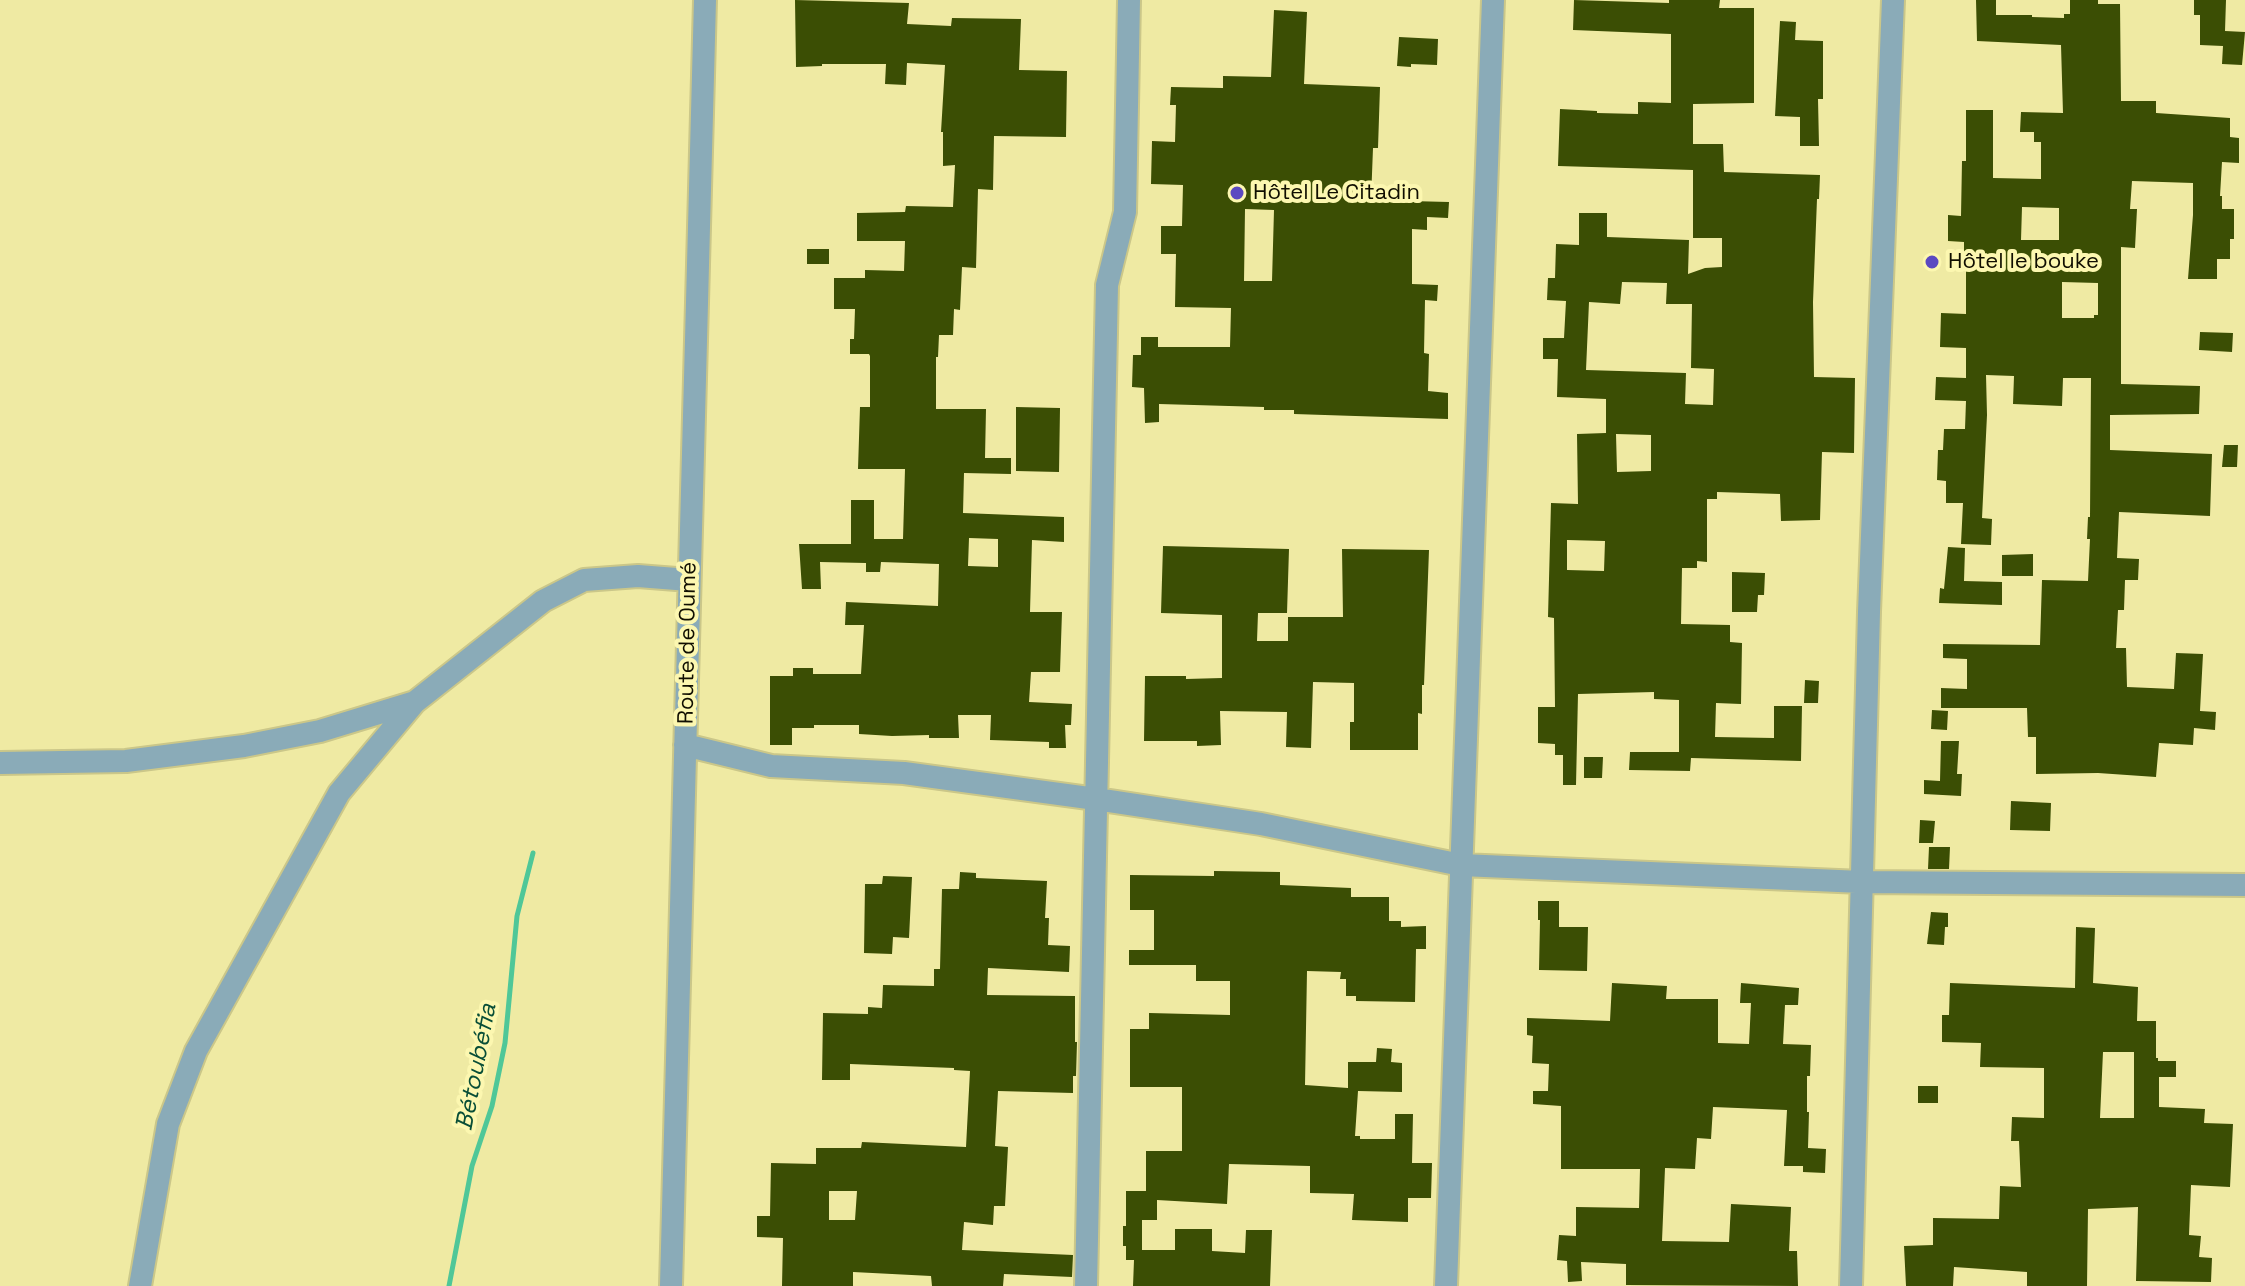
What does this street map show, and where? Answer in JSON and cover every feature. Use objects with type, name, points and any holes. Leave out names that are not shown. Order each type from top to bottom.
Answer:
[{"type":"street","name":"Route de Oumé","points":[[671,1286],[705,0]]},
{"type":"street","points":[[1086,1286],[1107,285],[1125,212],[1129,0]]},
{"type":"street","points":[[1446,1286],[1493,0]]},
{"type":"street","points":[[1851,1286],[1870,581],[1893,0]]},
{"type":"street","points":[[140,1286],[168,1124],[196,1051],[339,793],[415,702],[543,601],[584,580],[638,576],[689,580]]},
{"type":"street","points":[[0,763],[126,761],[244,746],[320,731],[415,702]]},
{"type":"street","points":[[685,745],[771,766],[904,773],[1261,824],[1461,865],[1862,882],[2245,885]]},
{"type":"building","points":[[795,0],[909,3],[907,24],[951,26],[952,18],[1021,19],[1019,70],[1067,71],[1066,137],[994,136],[993,190],[978,189],[976,268],[962,267],[960,310],[954,309],[953,335],[939,335],[936,357],[936,409],[986,409],[985,458],[1011,458],[1011,474],[964,473],[963,513],[1064,517],[1064,542],[1032,540],[1030,612],[1062,612],[1060,672],[1031,672],[1029,702],[1072,704],[1071,725],[1065,725],[1066,748],[1049,748],[1049,742],[990,740],[991,715],[958,715],[959,738],[859,734],[859,725],[814,725],[814,728],[792,728],[792,745],[770,745],[770,676],[793,676],[793,668],[813,668],[813,674],[861,674],[864,625],[845,625],[846,602],[938,606],[939,564],[881,562],[880,572],[866,572],[866,563],[820,562],[821,589],[802,589],[799,544],[851,544],[851,500],[874,500],[874,539],[903,539],[905,469],[858,469],[860,407],[870,407],[870,356],[850,354],[855,309],[834,309],[834,278],[865,278],[865,270],[904,271],[905,241],[857,241],[857,213],[905,212],[906,206],[953,207],[955,165],[943,166],[941,132],[945,65],[907,63],[906,85],[885,84],[886,64],[796,67]],"holes":[[[969,538],[998,539],[998,567],[968,566]]]},
{"type":"building","points":[[1574,0],[1669,3],[1669,0],[1720,0],[1719,8],[1754,8],[1754,103],[1693,104],[1693,144],[1723,144],[1724,172],[1820,175],[1813,302],[1814,377],[1855,378],[1854,453],[1822,452],[1820,520],[1781,521],[1780,494],[1717,492],[1717,499],[1707,499],[1707,562],[1697,561],[1697,568],[1682,568],[1681,624],[1730,625],[1730,642],[1742,643],[1741,704],[1716,703],[1715,737],[1774,738],[1774,706],[1802,706],[1801,761],[1691,758],[1690,771],[1629,770],[1630,752],[1679,752],[1679,700],[1654,699],[1654,692],[1578,694],[1576,785],[1563,785],[1563,755],[1555,755],[1555,744],[1538,743],[1538,707],[1555,707],[1554,618],[1548,617],[1551,503],[1578,504],[1577,434],[1606,433],[1606,399],[1557,397],[1558,359],[1543,359],[1543,338],[1564,338],[1566,301],[1547,300],[1548,278],[1555,278],[1556,244],[1579,245],[1579,213],[1607,213],[1607,237],[1689,240],[1688,274],[1705,268],[1722,267],[1722,238],[1693,238],[1693,170],[1558,166],[1560,109],[1638,114],[1638,102],[1671,103],[1671,34],[1573,30]],"holes":[[[1622,282],[1667,283],[1666,304],[1692,304],[1691,368],[1714,369],[1713,405],[1685,404],[1686,373],[1586,370],[1589,302],[1620,304]],[[1616,434],[1651,435],[1651,471],[1617,472]],[[1567,540],[1605,541],[1604,571],[1567,570]]]},
{"type":"building","points":[[1976,0],[1996,0],[1996,15],[2064,18],[2064,14],[2070,14],[2070,0],[2120,4],[2121,101],[2156,101],[2156,113],[2230,118],[2230,137],[2239,138],[2239,163],[2222,162],[2222,209],[2234,209],[2234,239],[2230,239],[2230,259],[2217,259],[2217,279],[2188,279],[2193,183],[2132,181],[2130,209],[2137,209],[2135,248],[2121,247],[2121,384],[2200,386],[2199,414],[2110,415],[2110,450],[2212,454],[2210,516],[2119,512],[2117,558],[2139,559],[2138,580],[2125,580],[2124,610],[2118,610],[2116,648],[2126,648],[2127,687],[2174,689],[2176,653],[2203,654],[2200,711],[2216,712],[2215,730],[2194,728],[2193,745],[2159,743],[2156,777],[2098,773],[2036,774],[2036,737],[2028,737],[2027,708],[1941,708],[1941,688],[1967,689],[1967,659],[1943,658],[1943,644],[2040,645],[2042,580],[2088,581],[2091,378],[2063,378],[2062,406],[2013,404],[2014,376],[1986,375],[1982,518],[1992,519],[1991,545],[1961,544],[1963,503],[1946,503],[1946,481],[1937,480],[1938,450],[1943,450],[1944,429],[1965,429],[1966,401],[1935,400],[1936,377],[1966,378],[1966,348],[1940,347],[1941,313],[1966,314],[1964,242],[1948,241],[1948,215],[1961,216],[1962,161],[1966,161],[1966,110],[1993,110],[1993,178],[2041,179],[2041,142],[2034,142],[2034,132],[2020,132],[2021,112],[2063,113],[2061,45],[1977,41]],"holes":[[[2022,207],[2059,208],[2059,240],[2021,240]],[[2062,282],[2098,283],[2098,315],[2094,318],[2062,318]]]},
{"type":"building","points":[[2194,0],[2226,0],[2225,31],[2245,32],[2242,65],[2222,64],[2223,46],[2200,45],[2200,15],[2194,15]]},
{"type":"building","points":[[1274,10],[1307,12],[1304,84],[1380,87],[1378,148],[1373,148],[1371,200],[1449,202],[1448,218],[1427,217],[1427,230],[1412,229],[1412,284],[1438,285],[1437,301],[1425,300],[1424,353],[1429,354],[1428,391],[1448,393],[1448,419],[1294,414],[1294,410],[1264,410],[1264,407],[1159,404],[1159,422],[1145,423],[1144,388],[1132,387],[1133,355],[1141,355],[1141,337],[1158,337],[1158,347],[1230,347],[1231,308],[1175,307],[1176,254],[1161,254],[1161,226],[1182,226],[1183,185],[1151,184],[1152,141],[1175,142],[1176,105],[1170,105],[1171,87],[1223,88],[1223,76],[1271,77]],"holes":[[[1245,209],[1274,210],[1272,281],[1244,281]]]},
{"type":"building","points":[[1780,21],[1796,22],[1795,40],[1823,41],[1823,99],[1818,99],[1819,146],[1800,146],[1800,117],[1775,116]]},
{"type":"building","points":[[1399,37],[1438,39],[1437,65],[1397,66]]},
{"type":"building","points":[[807,249],[829,249],[829,264],[807,264]]},
{"type":"building","points":[[2200,332],[2233,333],[2232,352],[2199,350]]},
{"type":"building","points":[[1016,407],[1060,408],[1059,472],[1016,471]]},
{"type":"building","points":[[2224,445],[2238,445],[2237,467],[2222,467]]},
{"type":"building","points":[[1163,546],[1289,549],[1287,613],[1258,613],[1257,641],[1288,641],[1288,617],[1343,617],[1342,549],[1429,550],[1424,685],[1422,714],[1418,713],[1418,750],[1350,750],[1354,683],[1313,682],[1311,748],[1286,747],[1287,712],[1220,711],[1221,745],[1197,746],[1197,741],[1144,741],[1145,676],[1222,678],[1222,615],[1161,613]]},
{"type":"building","points":[[1948,547],[1965,548],[1964,581],[2002,582],[2002,605],[1939,603],[1940,588],[1944,589]]},
{"type":"building","points":[[2033,554],[2033,576],[2002,576],[2002,555]]},
{"type":"building","points":[[1732,572],[1765,573],[1764,595],[1758,595],[1757,612],[1732,612]]},
{"type":"building","points":[[1805,680],[1819,681],[1818,703],[1804,703]]},
{"type":"building","points":[[1932,710],[1948,711],[1947,730],[1931,729]]},
{"type":"building","points":[[1941,741],[1959,741],[1957,774],[1962,774],[1961,796],[1924,794],[1924,780],[1940,781]]},
{"type":"building","points":[[1584,757],[1603,757],[1602,778],[1584,778]]},
{"type":"building","points":[[2011,801],[2051,803],[2050,831],[2010,830]]},
{"type":"building","points":[[1920,820],[1935,821],[1933,843],[1919,843]]},
{"type":"building","points":[[1929,847],[1950,847],[1949,869],[1928,869]]},
{"type":"building","points":[[1214,871],[1280,872],[1280,885],[1351,888],[1351,897],[1389,897],[1389,921],[1401,921],[1401,927],[1426,926],[1426,949],[1416,949],[1415,1002],[1356,1001],[1356,996],[1346,996],[1346,979],[1340,979],[1341,972],[1307,971],[1305,1085],[1348,1088],[1348,1062],[1376,1062],[1377,1048],[1392,1049],[1391,1062],[1402,1063],[1402,1092],[1358,1091],[1355,1136],[1360,1136],[1360,1139],[1395,1139],[1395,1114],[1413,1114],[1412,1163],[1432,1163],[1431,1198],[1408,1198],[1408,1222],[1352,1220],[1354,1194],[1310,1193],[1310,1166],[1229,1164],[1227,1204],[1157,1200],[1157,1220],[1142,1220],[1142,1250],[1175,1250],[1175,1229],[1212,1229],[1212,1251],[1245,1253],[1246,1230],[1272,1230],[1270,1286],[1133,1286],[1134,1260],[1126,1260],[1126,1246],[1123,1246],[1126,1191],[1146,1191],[1146,1151],[1182,1151],[1182,1087],[1130,1087],[1130,1029],[1149,1029],[1149,1013],[1230,1015],[1230,981],[1196,981],[1196,965],[1129,965],[1129,950],[1154,950],[1154,910],[1130,910],[1130,875],[1214,876]]},
{"type":"building","points":[[960,872],[976,873],[976,878],[1047,881],[1045,918],[1049,918],[1048,945],[1070,946],[1069,972],[988,968],[987,995],[1075,996],[1077,1042],[1073,1093],[998,1091],[995,1146],[1008,1147],[1005,1206],[994,1206],[993,1225],[964,1222],[962,1250],[1073,1255],[1072,1277],[1004,1274],[1003,1286],[932,1286],[931,1276],[853,1272],[853,1286],[782,1286],[783,1238],[757,1237],[757,1216],[770,1216],[771,1163],[816,1164],[816,1148],[861,1148],[862,1142],[966,1147],[970,1071],[850,1064],[850,1080],[822,1080],[823,1013],[868,1014],[868,1007],[882,1008],[883,985],[934,986],[934,969],[940,969],[942,889],[959,889]],"holes":[[[829,1191],[857,1191],[855,1220],[829,1220]]]},
{"type":"building","points":[[883,876],[912,877],[909,938],[893,937],[892,954],[864,953],[865,884],[882,884]]},
{"type":"building","points":[[1538,901],[1559,901],[1559,927],[1588,927],[1587,971],[1539,970]]},
{"type":"building","points":[[1931,912],[1948,913],[1944,945],[1927,944]]},
{"type":"building","points":[[2076,927],[2095,928],[2093,983],[2138,987],[2137,1021],[2156,1021],[2156,1058],[2158,1061],[2176,1061],[2176,1077],[2159,1077],[2159,1107],[2205,1109],[2204,1123],[2233,1124],[2230,1187],[2191,1185],[2189,1235],[2201,1236],[2199,1257],[2212,1258],[2211,1282],[2136,1281],[2138,1207],[2088,1209],[2087,1286],[2027,1286],[2027,1272],[1954,1267],[1953,1286],[1906,1286],[1904,1246],[1933,1245],[1933,1218],[1999,1219],[2000,1186],[2021,1187],[2019,1141],[2011,1141],[2012,1117],[2044,1118],[2044,1068],[1980,1067],[1981,1043],[1942,1042],[1942,1015],[1949,1015],[1950,983],[2075,988]],"holes":[[[2103,1052],[2134,1052],[2134,1118],[2100,1118]]]},
{"type":"building","points":[[1612,983],[1667,986],[1666,999],[1718,999],[1718,1043],[1749,1044],[1751,1003],[1740,1003],[1741,983],[1799,988],[1798,1005],[1785,1005],[1783,1044],[1811,1045],[1810,1076],[1807,1076],[1808,1148],[1826,1149],[1825,1173],[1803,1172],[1803,1166],[1784,1166],[1787,1110],[1713,1107],[1711,1139],[1697,1138],[1695,1169],[1665,1168],[1662,1241],[1729,1242],[1731,1204],[1791,1207],[1789,1251],[1797,1251],[1798,1286],[1626,1285],[1626,1264],[1581,1262],[1582,1281],[1568,1282],[1567,1261],[1557,1260],[1559,1235],[1576,1236],[1576,1207],[1639,1208],[1640,1169],[1561,1169],[1561,1106],[1533,1104],[1533,1091],[1548,1091],[1549,1064],[1532,1063],[1533,1036],[1527,1035],[1527,1018],[1610,1021]]},
{"type":"building","points":[[1918,1086],[1938,1086],[1938,1103],[1918,1103]]},
{"type":"waterway","name":"Bétoubéfia","points":[[449,1286],[472,1166],[492,1106],[505,1043],[517,916],[533,853]]},
{"type":"place","name":"Hôtel Le Citadin","points":[[1237,193]]},
{"type":"place","name":"Hôtel le bouke","points":[[1932,262]]}]
